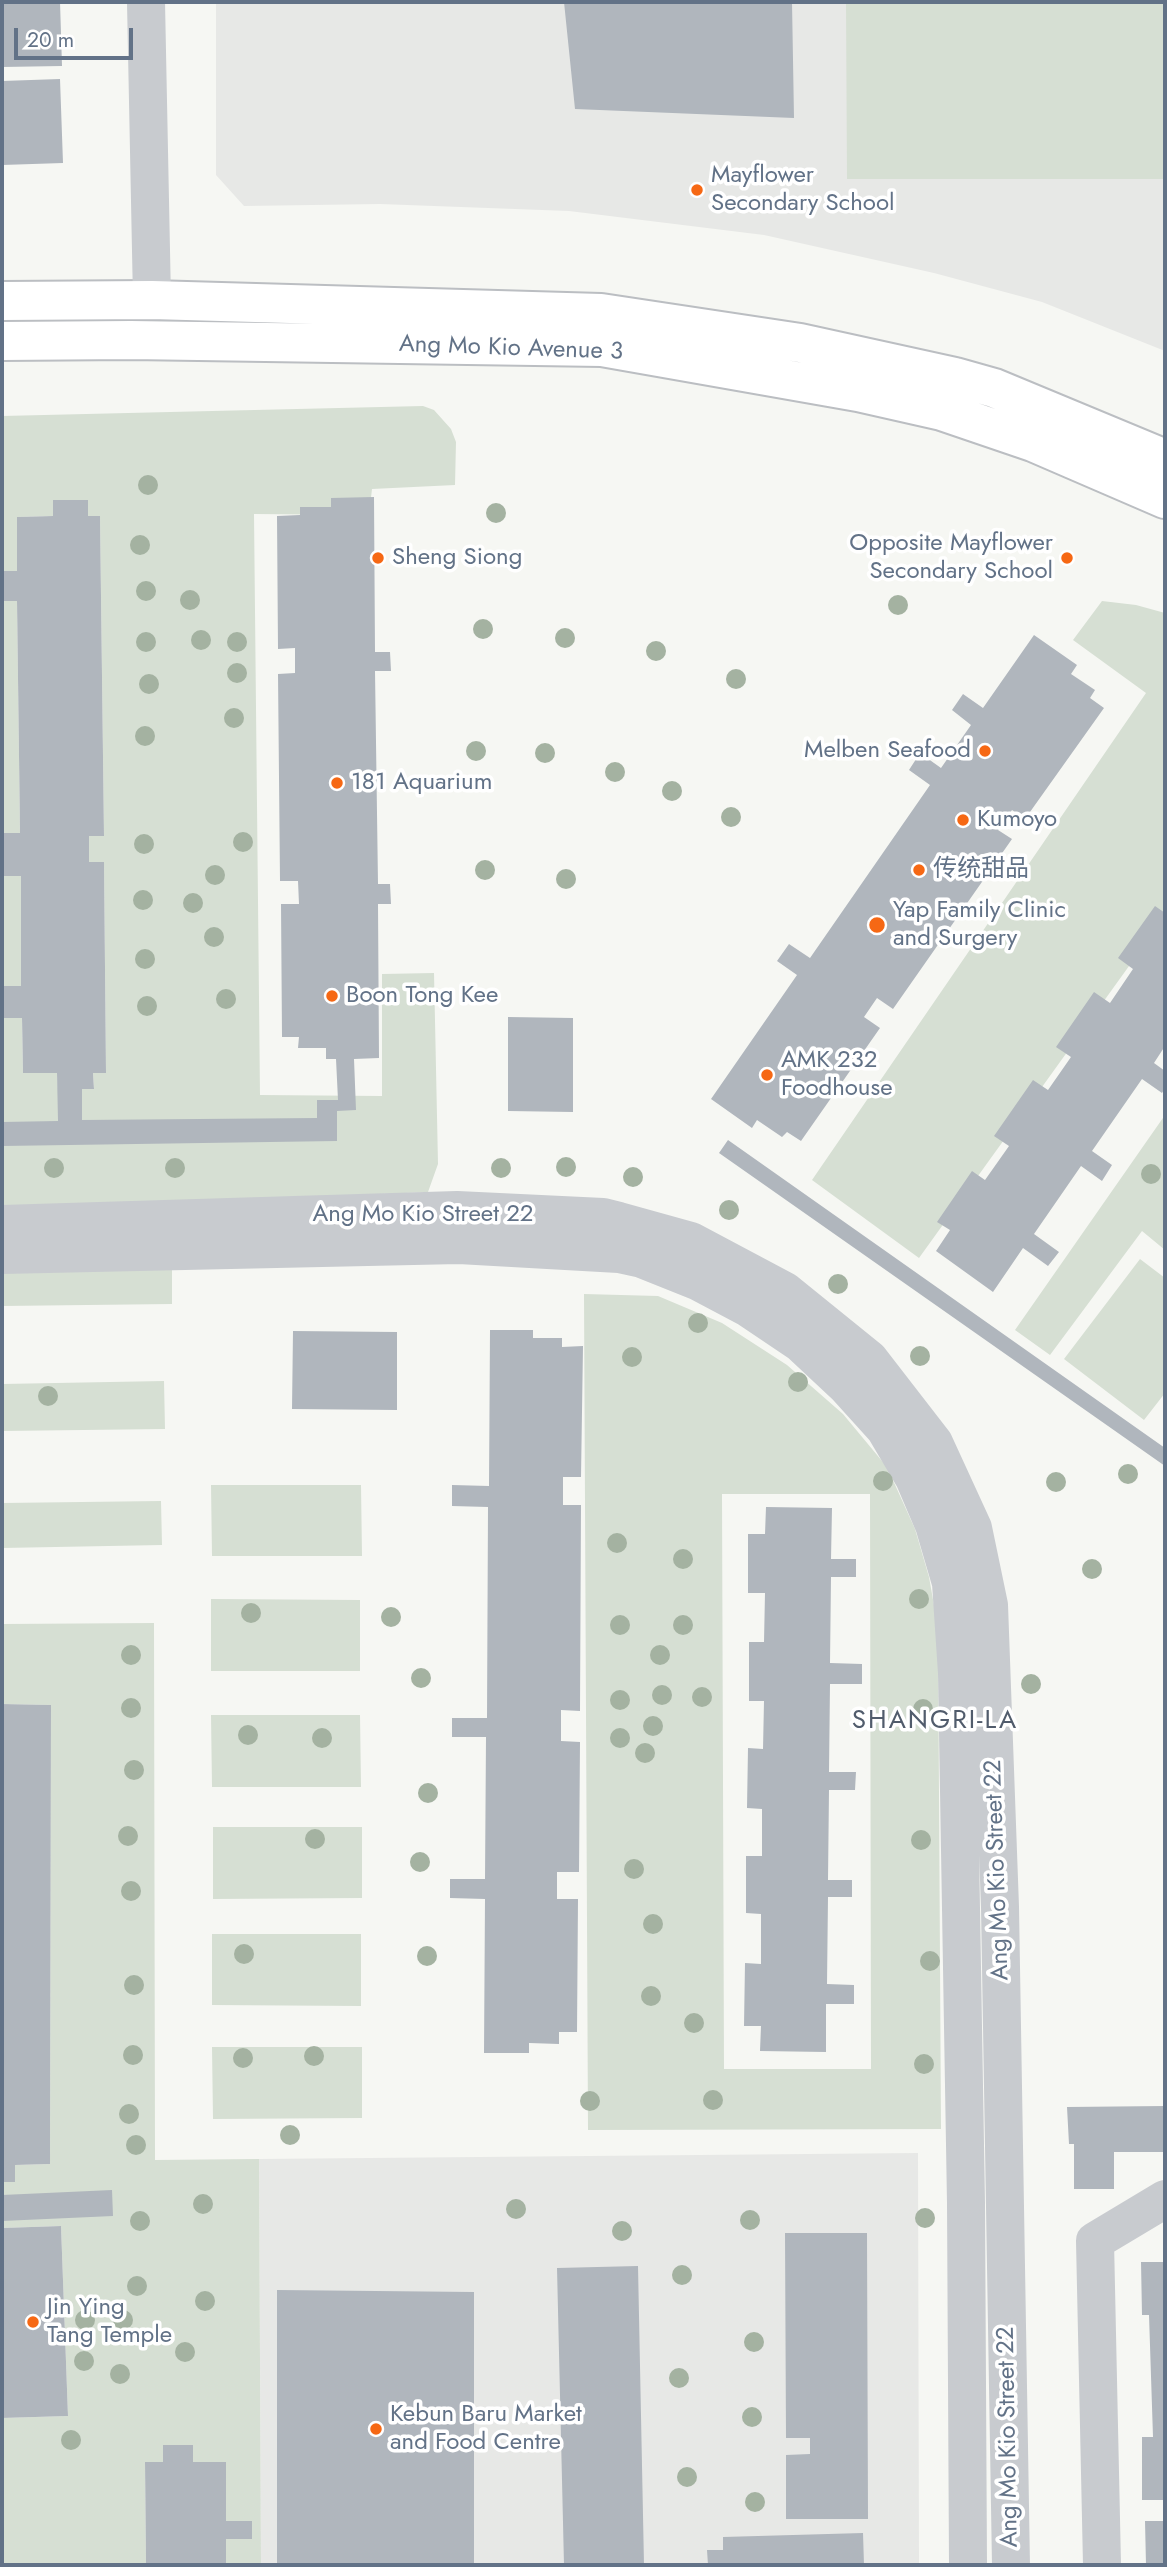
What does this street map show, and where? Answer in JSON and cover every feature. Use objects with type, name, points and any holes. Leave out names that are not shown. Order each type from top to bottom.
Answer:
[{"type":"main road","name":"Ang Mo Kio Avenue 3","points":[[2,301],[152,300],[601,313],[800,343],[994,388],[1165,459]]},
{"type":"main road","name":"Ang Mo Kio Avenue 3","points":[[2,341],[131,340],[602,347],[858,392],[942,411],[1033,442],[1165,499]]},
{"type":"street","points":[[146,2],[152,300]]},
{"type":"street","name":"Ang Mo Kio Street 22","points":[[2,1224],[457,1210],[603,1217],[691,1241],[785,1291],[869,1359],[934,1443],[972,1528],[989,1605],[1000,1934],[1011,2565]]},
{"type":"street","name":"Ang Mo Kio Street 22","points":[[2,1255],[459,1244],[619,1254],[642,1259],[697,1281],[748,1308],[800,1343],[847,1387],[885,1429],[919,1490],[933,1525],[951,1583],[952,1596],[958,1700],[966,2203],[968,2565]]},
{"type":"street","points":[[1102,2565],[1095,2241],[1165,2199]]},
{"type":"shaded area","name":"Mayflower Secondary School","points":[[216,2],[1165,2],[1165,351],[1042,302],[934,273],[764,235],[569,211],[380,204],[244,206],[216,175]]},
{"type":"shaded area","points":[[846,2],[1165,2],[1165,179],[847,179]]},
{"type":"shaded area","points":[[423,406],[434,410],[451,429],[456,442],[455,485],[372,489],[369,515],[254,514],[260,1095],[382,1096],[382,974],[434,973],[438,1164],[428,1192],[2,1210],[2,1018],[22,1018],[23,1073],[57,1073],[58,1089],[94,1088],[93,1073],[106,1072],[104,863],[89,862],[89,836],[104,835],[100,516],[88,516],[88,500],[54,500],[53,516],[17,517],[17,571],[2,571],[2,416]]},
{"type":"shaded area","points":[[2,601],[17,601],[20,833],[2,833]]},
{"type":"shaded area","points":[[1102,601],[1136,605],[1165,613],[1165,916],[919,1258],[812,1180],[1146,693],[1073,640]]},
{"type":"shaded area","points":[[2,876],[21,876],[21,986],[2,986]]},
{"type":"shaded area","points":[[1165,1115],[1165,1250],[1142,1231],[1050,1355],[1015,1330]]},
{"type":"shaded area","points":[[1140,1259],[1165,1278],[1165,1393],[1144,1420],[1064,1359]]},
{"type":"shaded area","points":[[172,1269],[172,1304],[2,1306],[2,1273]]},
{"type":"shaded area","points":[[584,1294],[658,1296],[722,1323],[787,1365],[843,1414],[887,1467],[915,1529],[929,1577],[938,1628],[941,2129],[588,2130]],"holes":[[[722,1494],[870,1494],[871,2069],[724,2069]]]},
{"type":"shaded area","points":[[164,1381],[165,1429],[2,1431],[2,1384]]},
{"type":"shaded area","points":[[211,1485],[361,1485],[362,1556],[212,1556]]},
{"type":"shaded area","points":[[161,1501],[162,1545],[2,1548],[2,1503]]},
{"type":"shaded area","points":[[211,1599],[360,1600],[360,1671],[211,1671]]},
{"type":"shaded area","points":[[154,1623],[155,2160],[259,2159],[261,2565],[226,2565],[226,2539],[252,2521],[226,2521],[225,2462],[193,2462],[163,2445],[163,2462],[145,2462],[146,2565],[2,2565],[2,2418],[68,2416],[61,2226],[2,2228],[2,2182],[15,2182],[15,2165],[50,2164],[51,1705],[2,1704],[2,1624]]},
{"type":"shaded area","points":[[211,1715],[360,1715],[361,1787],[212,1787]]},
{"type":"shaded area","points":[[213,1827],[362,1827],[362,1898],[213,1899]]},
{"type":"shaded area","points":[[212,1934],[361,1934],[361,2006],[212,2005]]},
{"type":"shaded area","points":[[212,2047],[362,2047],[362,2118],[213,2119]]},
{"type":"shaded area","points":[[918,2153],[919,2565],[261,2565],[259,2159]]},
{"type":"building","points":[[2,2],[60,2],[62,66],[2,67]]},
{"type":"building","points":[[564,2],[792,2],[794,118],[575,109]]},
{"type":"building","points":[[60,79],[63,163],[2,165],[2,81]]},
{"type":"building","points":[[374,497],[375,652],[390,652],[391,671],[375,671],[378,884],[390,884],[391,904],[378,904],[379,1058],[354,1059],[356,1110],[337,1111],[337,1141],[2,1146],[2,1122],[58,1121],[57,1073],[23,1073],[22,1018],[2,1018],[2,986],[21,986],[21,876],[2,876],[2,833],[20,833],[17,601],[2,601],[2,571],[17,571],[17,517],[53,516],[53,500],[88,500],[88,516],[100,516],[104,836],[89,836],[89,862],[104,862],[106,1073],[93,1073],[94,1089],[82,1089],[82,1120],[317,1118],[317,1100],[338,1100],[336,1059],[326,1059],[326,1048],[298,1048],[299,1037],[282,1037],[281,904],[299,904],[298,881],[280,881],[278,674],[295,673],[295,648],[278,649],[277,516],[300,515],[300,507],[331,507],[331,498]]},
{"type":"building","points":[[1034,635],[1077,665],[1071,674],[1095,690],[1090,698],[1104,708],[1025,819],[1012,810],[998,830],[1012,839],[893,1009],[877,998],[864,1017],[880,1028],[801,1141],[787,1132],[782,1137],[757,1120],[752,1128],[711,1099],[797,975],[777,961],[789,944],[810,958],[930,785],[909,770],[920,753],[941,768],[971,725],[952,710],[963,694],[983,708]]},
{"type":"building","points":[[1155,906],[1165,913],[1165,1046],[1154,1063],[1165,1071],[1165,1088],[1162,1093],[1142,1079],[1092,1151],[1112,1165],[1102,1181],[1081,1166],[1034,1234],[1059,1252],[1048,1266],[1023,1248],[993,1292],[936,1251],[950,1230],[937,1222],[972,1171],[985,1180],[1009,1146],[994,1136],[1033,1080],[1048,1090],[1071,1057],[1056,1047],[1094,992],[1110,1003],[1133,969],[1118,958]]},
{"type":"building","points":[[508,1017],[573,1018],[573,1112],[508,1111]]},
{"type":"building","points":[[728,1140],[1165,1448],[1165,1466],[719,1153]]},
{"type":"building","points":[[490,1330],[533,1330],[533,1338],[562,1338],[562,1347],[583,1346],[581,1477],[563,1477],[563,1505],[581,1505],[580,1711],[561,1710],[561,1741],[580,1742],[579,1872],[557,1872],[557,1899],[578,1899],[577,2032],[559,2032],[559,2044],[529,2043],[529,2053],[484,2053],[485,1899],[450,1898],[450,1879],[485,1879],[486,1737],[452,1737],[452,1718],[487,1718],[488,1507],[452,1506],[452,1485],[489,1486]]},
{"type":"building","points":[[293,1331],[397,1332],[397,1410],[292,1409]]},
{"type":"building","points":[[766,1507],[832,1508],[831,1559],[856,1559],[856,1577],[831,1577],[830,1663],[862,1664],[862,1684],[830,1684],[829,1772],[856,1772],[855,1790],[829,1790],[828,1880],[852,1880],[852,1897],[828,1897],[827,1984],[854,1985],[854,2004],[826,2004],[826,2052],[760,2051],[761,2026],[744,2026],[745,1963],[761,1964],[761,1914],[746,1913],[746,1856],[762,1856],[762,1809],[747,1808],[748,1748],[763,1749],[764,1701],[749,1701],[749,1642],[764,1642],[765,1593],[748,1593],[748,1534],[765,1534]]},
{"type":"building","points":[[2,1704],[51,1705],[50,2164],[15,2165],[15,2182],[2,2182]]},
{"type":"building","points":[[1165,2106],[1165,2152],[1114,2152],[1114,2189],[1074,2189],[1074,2144],[1069,2144],[1067,2107]]},
{"type":"building","points":[[112,2190],[113,2216],[2,2221],[2,2195]]},
{"type":"building","name":"Jin Ying Tang Temple","points":[[61,2226],[68,2416],[2,2418],[2,2228]]},
{"type":"building","points":[[785,2233],[867,2233],[868,2519],[786,2519],[786,2455],[810,2454],[810,2438],[786,2438]]},
{"type":"building","points":[[1141,2262],[1165,2262],[1165,2500],[1142,2500],[1142,2437],[1153,2437],[1149,2315],[1142,2315]]},
{"type":"building","points":[[638,2266],[644,2565],[564,2565],[557,2268]]},
{"type":"building","name":"Kebun Baru Market and Food Centre","points":[[277,2290],[474,2292],[474,2565],[277,2565]]},
{"type":"building","points":[[163,2445],[193,2445],[193,2462],[226,2462],[226,2521],[252,2521],[252,2539],[226,2539],[226,2565],[146,2565],[145,2462],[163,2462]]},
{"type":"building","points":[[1145,2521],[1165,2521],[1165,2565],[1146,2565]]},
{"type":"building","points":[[863,2533],[864,2565],[708,2565],[707,2550],[723,2550],[723,2537]]},
{"type":"place","name":"Mayflower Secondary School","points":[[697,190]]},
{"type":"place","name":"Sheng Siong","points":[[378,558]]},
{"type":"place","name":"Opposite Mayflower Secondary School","points":[[1067,558]]},
{"type":"place","name":"Melben Seafood","points":[[985,751]]},
{"type":"place","name":"181 Aquarium","points":[[337,783]]},
{"type":"place","name":"Kumoyo","points":[[963,820]]},
{"type":"place","name":"传统甜品","points":[[919,870]]},
{"type":"place","name":"Yap Family Clinic and Surgery","points":[[877,925]]},
{"type":"place","name":"Boon Tong Kee","points":[[332,996]]},
{"type":"place","name":"AMK 232 Foodhouse","points":[[767,1075]]},
{"type":"place","name":"Jin Ying Tang Temple","points":[[33,2322]]},
{"type":"place","name":"Kebun Baru Market and Food Centre","points":[[376,2429]]},
{"type":"district","name":"SHANGRI-LA","points":[[935,1722]]}]
